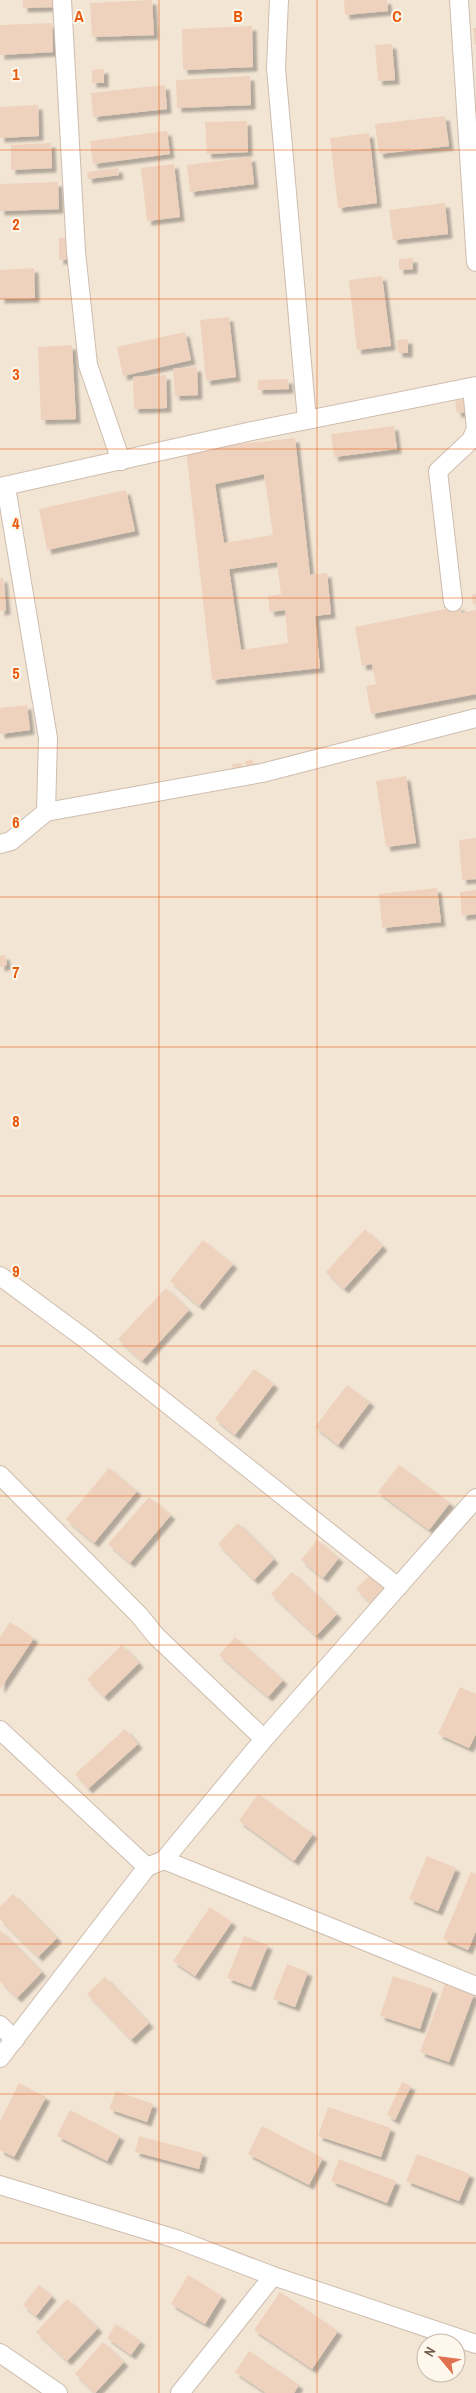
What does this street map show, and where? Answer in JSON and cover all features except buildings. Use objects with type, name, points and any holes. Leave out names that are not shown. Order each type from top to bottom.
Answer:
[{"type":"street","points":[[62,0],[76,252],[88,365],[121,461]]},
{"type":"street","points":[[279,0],[276,68],[308,420]]},
{"type":"street","points":[[459,0],[476,262]]},
{"type":"street","points":[[46,812],[48,738],[3,487],[308,420],[474,387],[476,429],[471,440],[460,448],[438,471],[453,602]]},
{"type":"street","points":[[0,844],[12,841],[46,812],[262,774],[476,718]]},
{"type":"street","points":[[0,1276],[88,1341],[398,1587]]},
{"type":"street","points":[[0,1475],[133,1609],[156,1636],[264,1739]]},
{"type":"street","points":[[0,2058],[147,1867],[164,1860],[264,1739],[476,1498]]},
{"type":"street","points":[[0,1730],[147,1867]]},
{"type":"street","points":[[164,1860],[476,1986]]},
{"type":"street","points":[[0,2025],[15,2040]]},
{"type":"street","points":[[0,2185],[176,2239],[273,2276],[476,2344]]},
{"type":"street","points":[[180,2393],[273,2276]]},
{"type":"street","points":[[0,2353],[58,2393]]},
{"type":"shaded area","points":[[0,0],[476,0],[476,2393],[0,2393]]}]
